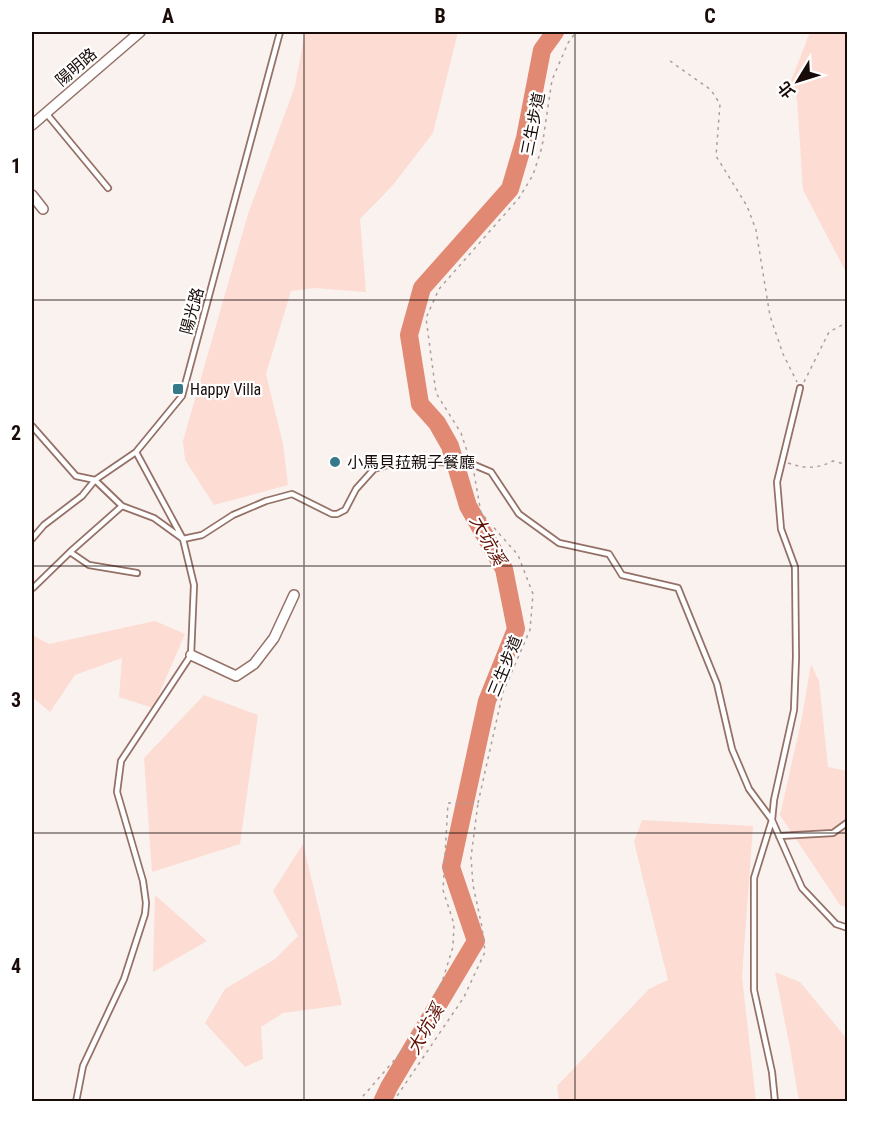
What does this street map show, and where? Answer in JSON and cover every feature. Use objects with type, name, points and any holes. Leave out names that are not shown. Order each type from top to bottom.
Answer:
[{"type":"street","name":"陽明路","points":[[32,125],[140,32]]},
{"type":"street","points":[[32,195],[43,209]]},
{"type":"street","points":[[191,655],[236,676],[254,664],[274,638],[294,595]]},
{"type":"lane","name":"陽光路","points":[[32,539],[45,525],[82,496],[96,480],[136,452],[182,396],[280,32]]},
{"type":"lane","points":[[46,113],[108,188]]},
{"type":"lane","points":[[775,1101],[772,1072],[754,990],[754,878],[772,820],[774,800],[794,710],[795,567],[781,529],[777,482],[800,388]]},
{"type":"lane","points":[[32,426],[76,476],[96,480],[122,507],[154,518],[183,539],[202,535],[233,515],[266,501],[292,494],[332,514],[337,514],[345,510],[356,489],[374,469],[405,460],[472,464],[491,472],[519,514],[559,543],[609,554],[622,575],[678,588],[717,684],[732,749],[749,789],[772,820],[802,888],[836,924],[848,928]]},
{"type":"lane","points":[[76,1101],[83,1066],[124,979],[145,914],[143,881],[117,792],[121,761],[191,655],[194,585],[183,539],[136,452]]},
{"type":"lane","points":[[33,588],[122,507]]},
{"type":"lane","points":[[70,552],[89,565],[137,573]]},
{"type":"lane","points":[[779,836],[834,833],[848,822]]},
{"type":"path","name":"三生步道","points":[[393,1101],[464,997],[484,952],[482,927],[472,885],[471,857],[477,803],[503,692],[531,630],[533,594],[518,555],[482,513],[472,464],[461,433],[436,393],[426,318],[438,289],[519,198],[533,175],[542,147],[552,80],[568,43],[576,32]]},
{"type":"path","points":[[670,61],[711,90],[720,104],[716,156],[747,206],[756,230],[770,316],[783,354],[800,388]]},
{"type":"path","points":[[800,388],[830,332],[848,322]]},
{"type":"path","points":[[782,461],[798,467],[820,467],[833,461],[848,465]]},
{"type":"path","points":[[358,1101],[410,1042],[442,982],[453,947],[454,924],[443,890],[448,803],[477,803]]},
{"type":"shaded area","points":[[305,32],[458,32],[433,133],[393,185],[360,219],[366,292],[314,288],[291,291],[266,374],[283,444],[288,485],[214,505],[185,460],[183,441],[248,214],[295,86]]},
{"type":"shaded area","points":[[810,32],[847,32],[847,274],[803,190],[797,99],[791,81]]},
{"type":"shaded area","points":[[155,621],[185,634],[153,708],[119,697],[122,658],[75,675],[50,712],[32,697],[32,635],[49,644]]},
{"type":"shaded area","points":[[811,664],[819,681],[828,767],[847,771],[847,907],[840,905],[780,815],[801,722]]},
{"type":"shaded area","points":[[204,695],[258,715],[240,844],[152,872],[144,758]]},
{"type":"shaded area","points":[[642,820],[753,826],[742,977],[756,1101],[559,1101],[557,1086],[649,989],[668,980],[634,842]]},
{"type":"shaded area","points":[[303,844],[342,1005],[283,1013],[261,1027],[263,1059],[245,1067],[205,1023],[225,989],[275,959],[298,936],[273,891]]},
{"type":"shaded area","points":[[155,895],[207,941],[153,972]]},
{"type":"shaded area","points":[[775,972],[800,982],[847,1039],[847,1101],[799,1101]]},
{"type":"waterway","name":"大坑溪","points":[[382,1102],[476,941],[451,867],[487,701],[516,629],[504,569],[468,506],[450,446],[437,423],[420,404],[409,335],[422,288],[510,189],[525,138],[542,50],[555,32]]},
{"type":"place","name":"Happy Villa","points":[[178,389]]},
{"type":"place","name":"小馬貝菈親子餐廳","points":[[335,462]]}]
